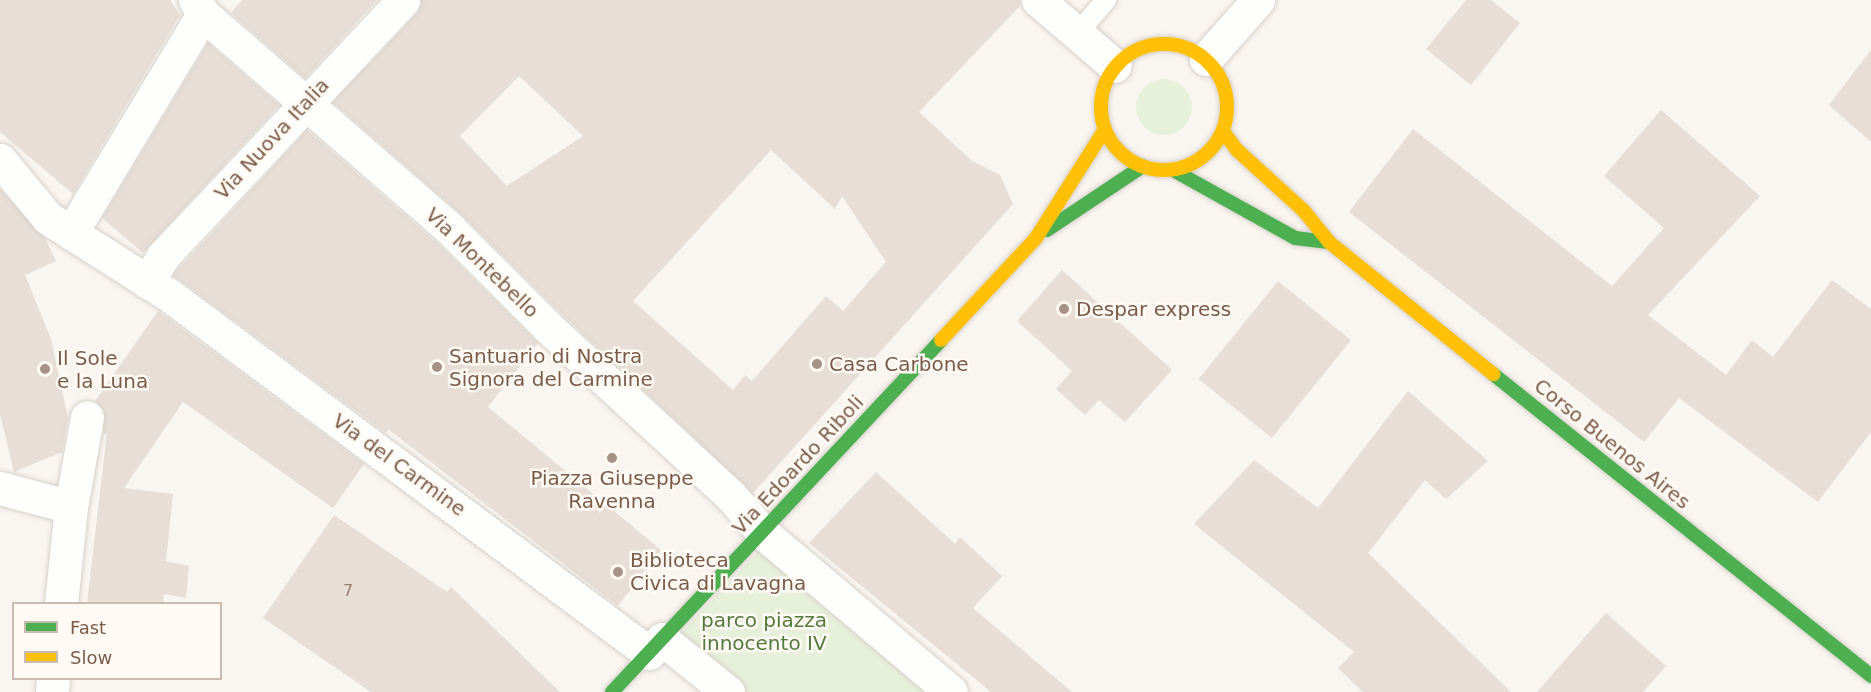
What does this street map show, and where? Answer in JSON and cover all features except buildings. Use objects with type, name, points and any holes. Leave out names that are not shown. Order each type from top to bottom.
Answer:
[{"type":"street","name":"Via Nuova Italia","points":[[147,282],[163,255],[403,0]]},
{"type":"street","points":[[1038,0],[1115,66]]},
{"type":"street","points":[[1206,59],[1258,0]]},
{"type":"street","name":"Via Montebello","points":[[199,7],[304,104],[450,229],[549,328],[730,495],[763,532],[951,692]]},
{"type":"street","points":[[71,233],[199,7]]},
{"type":"street","points":[[1173,170],[1191,165],[1210,152],[1223,131],[1228,103],[1221,79],[1206,59],[1185,46],[1160,43],[1135,50],[1115,66],[1103,86],[1100,108],[1104,131],[1117,150],[1143,166],[1173,170],[1295,237],[1329,242]]},
{"type":"street","name":"Via Edoardo Riboli","points":[[612,692],[1036,238],[1104,131]]},
{"type":"street","name":"Corso Buenos Aires","points":[[1223,131],[1237,150],[1304,211],[1329,242],[1871,676]]},
{"type":"street","name":"Via del Carmine","points":[[0,160],[48,218],[147,282],[655,646],[728,692]]},
{"type":"street","name":"Via Edoardo Riboli","points":[[1036,238],[1143,166]]},
{"type":"street","points":[[61,602],[71,507],[87,417]]},
{"type":"street","points":[[0,488],[71,507]]},
{"type":"lane","points":[[1077,34],[1106,0]]},
{"type":"green space","points":[[1164,79],[1175,81],[1184,87],[1190,96],[1192,107],[1190,118],[1184,127],[1175,133],[1164,135],[1153,133],[1144,127],[1138,118],[1136,107],[1138,96],[1144,87],[1153,81]]},
{"type":"green space","name":"parco piazza innocento IV","points":[[759,550],[934,692],[743,692],[676,638]]},
{"type":"traffic: fast","points":[[1047,230],[1143,166]]},
{"type":"traffic: fast","points":[[1173,170],[1295,238],[1329,242]]},
{"type":"traffic: fast","points":[[612,692],[941,340]]},
{"type":"traffic: fast","points":[[1493,374],[1871,676]]},
{"type":"traffic: slow","points":[[1164,44],[1188,49],[1209,62],[1222,83],[1227,107],[1222,131],[1209,152],[1188,165],[1164,170],[1140,165],[1119,152],[1106,131],[1101,107],[1106,83],[1119,62],[1140,49],[1164,44]]},
{"type":"traffic: slow","points":[[941,340],[1036,238],[1104,131]]},
{"type":"traffic: slow","points":[[1223,131],[1237,150],[1304,211],[1329,242],[1493,374]]},
{"type":"place","name":"Despar express","points":[[1064,309]]},
{"type":"place","name":"Casa Carbone","points":[[817,364]]},
{"type":"place","name":"Santuario di Nostra Signora del Carmine","points":[[437,367]]},
{"type":"place","name":"Il Sole e la Luna","points":[[45,369]]},
{"type":"place","name":"Piazza Giuseppe Ravenna","points":[[612,458]]},
{"type":"place","name":"Biblioteca Civica di Lavagna","points":[[618,572]]}]
